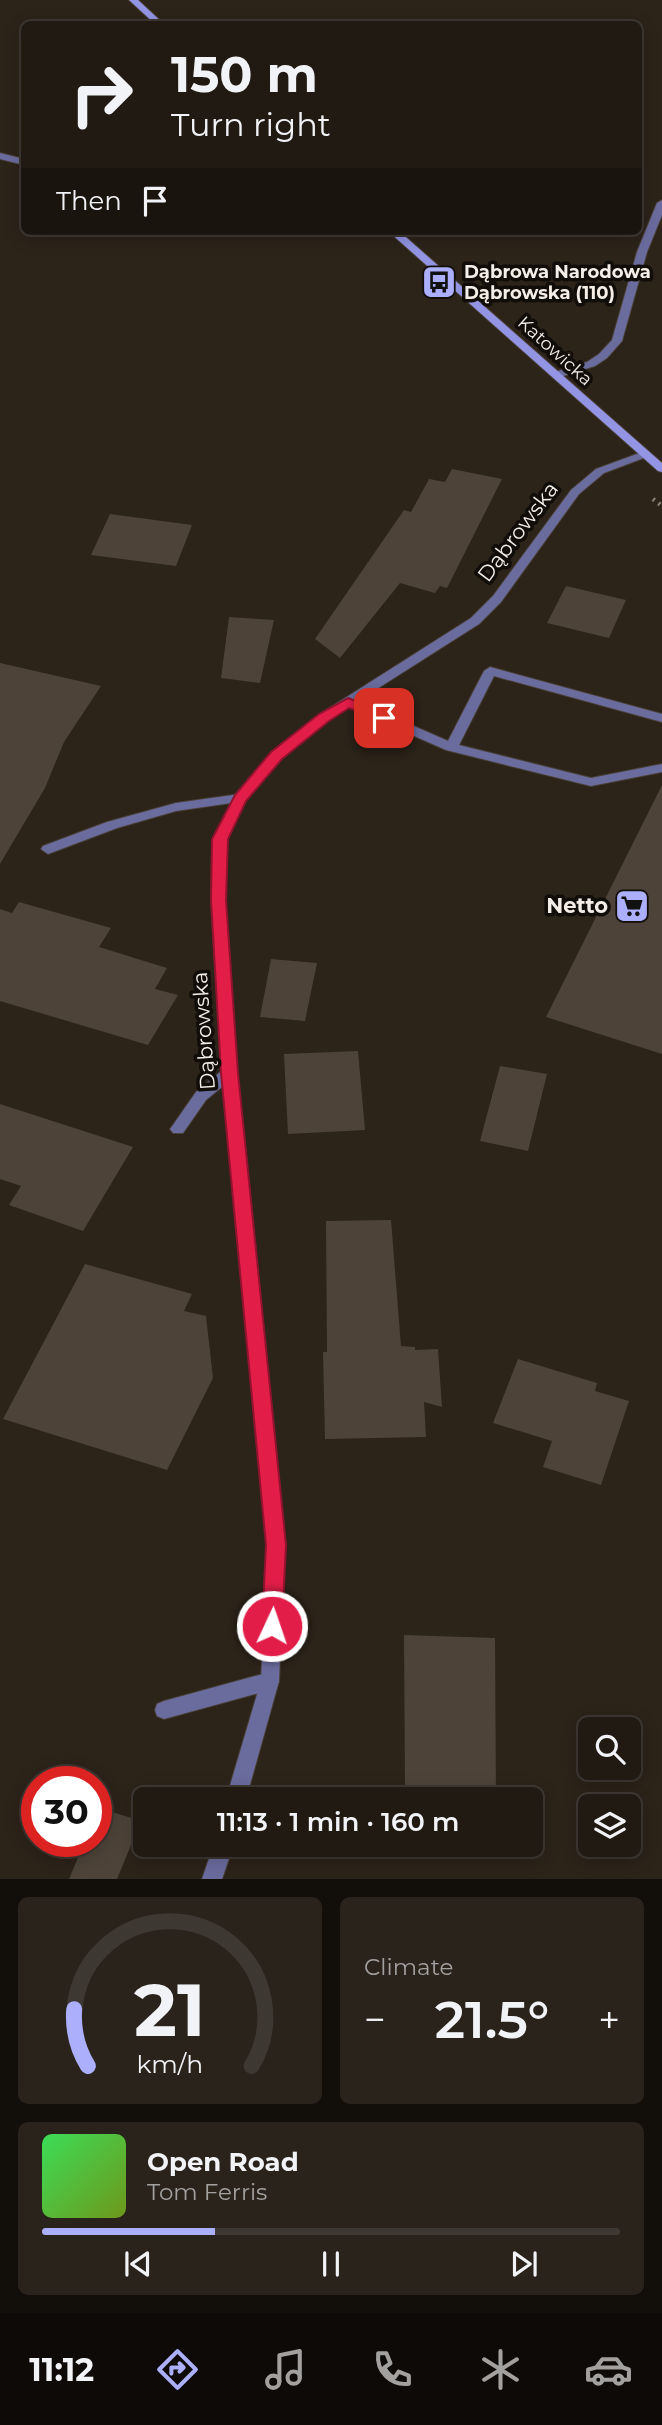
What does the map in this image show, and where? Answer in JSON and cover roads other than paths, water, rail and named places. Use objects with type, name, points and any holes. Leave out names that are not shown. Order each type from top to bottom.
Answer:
[{"type":"street","points":[[133,0],[157,21]]},
{"type":"street","points":[[0,156],[21,161]]},
{"type":"street","points":[[556,375],[591,364],[617,341],[642,252],[662,203]]},
{"type":"street","name":"Katowicka","points":[[398,235],[662,469]]},
{"type":"street","name":"Dąbrowska","points":[[239,1787],[270,1681],[276,1545],[229,1073],[218,900],[220,839],[240,798],[277,755],[324,717],[475,621],[497,599],[575,492],[600,471],[645,454]]},
{"type":"street","points":[[451,747],[490,671],[662,718]]},
{"type":"street","points":[[348,702],[451,747],[592,782],[662,768]]},
{"type":"street","points":[[48,849],[112,825],[176,807],[240,798]]},
{"type":"street","points":[[178,1129],[201,1096],[229,1073]]},
{"type":"street","points":[[164,1710],[270,1681]]},
{"type":"street","points":[[212,1879],[220,1857]]},
{"type":"place","name":"Dąbrowa Narodowa Dąbrowska (110)","points":[[439,282]]},
{"type":"place","name":"Netto","points":[[632,906]]}]
